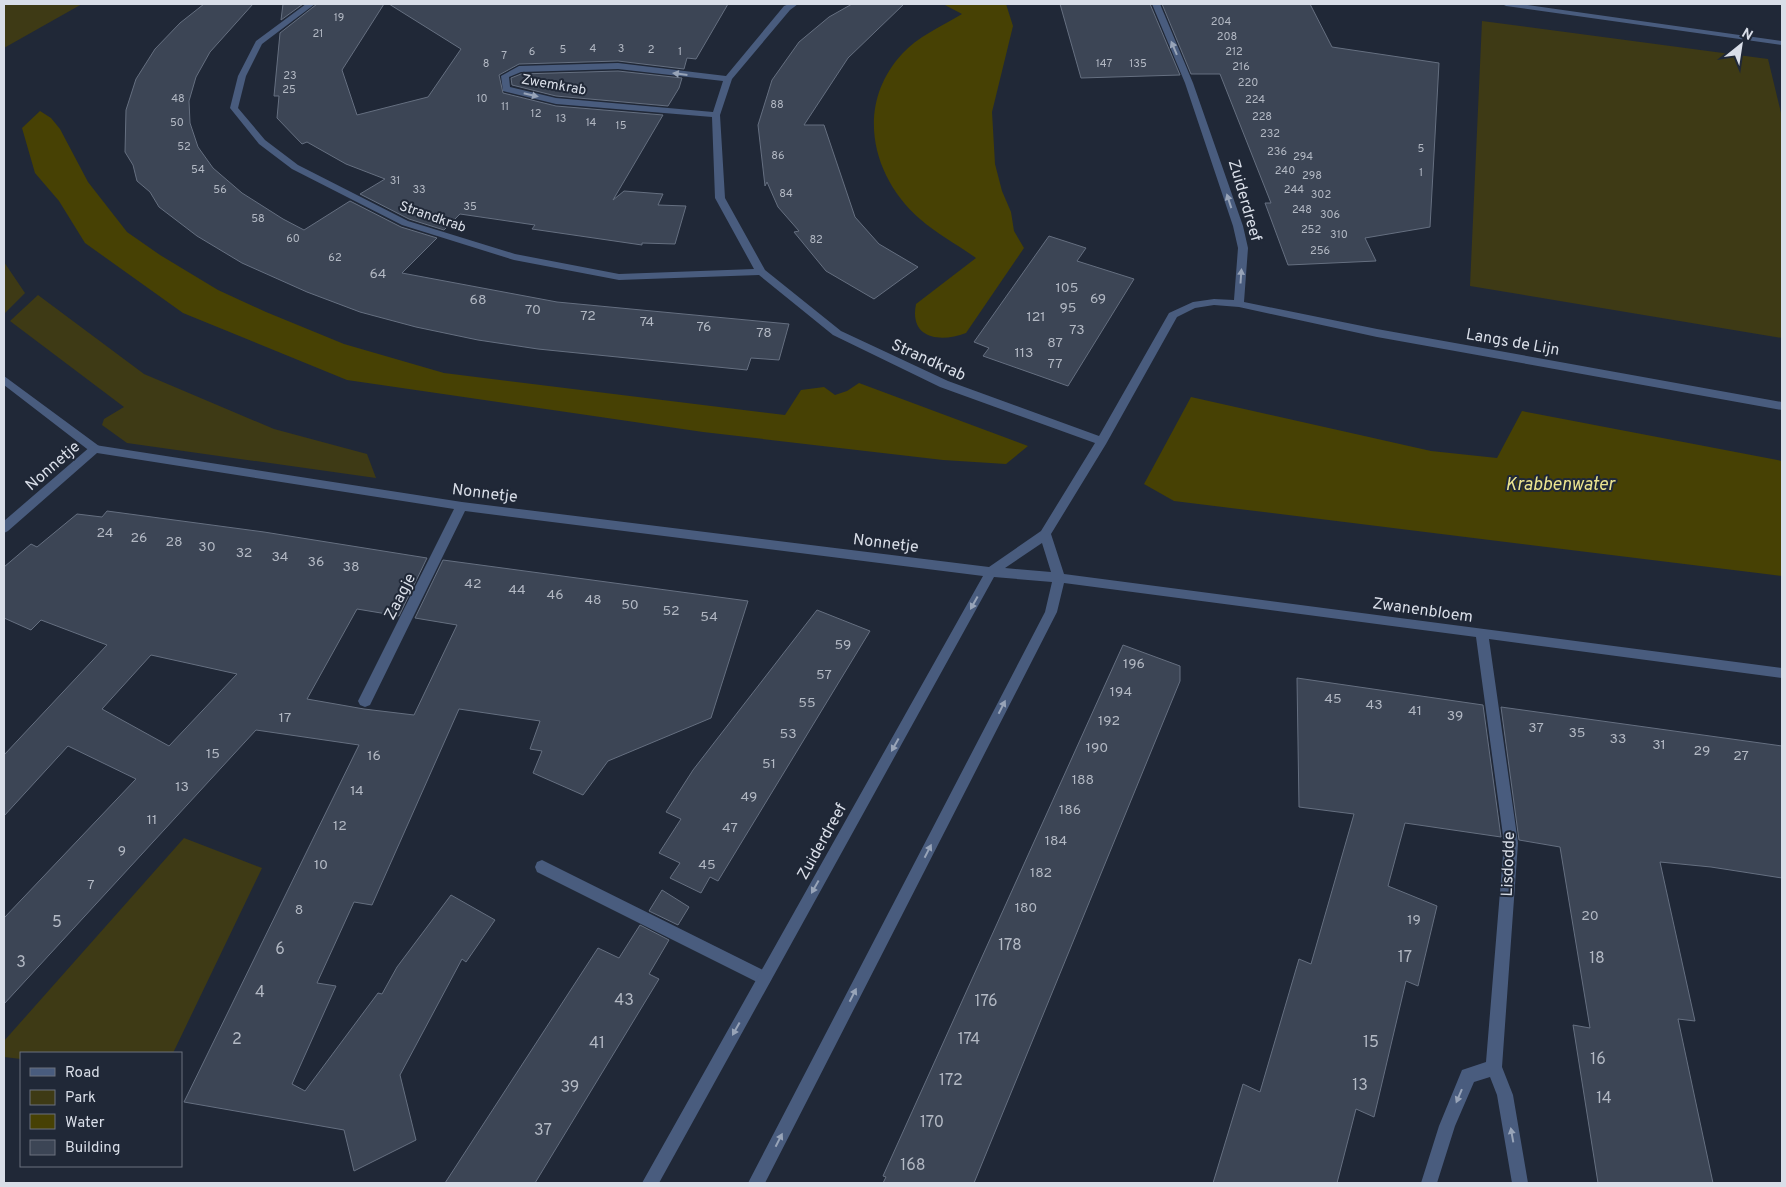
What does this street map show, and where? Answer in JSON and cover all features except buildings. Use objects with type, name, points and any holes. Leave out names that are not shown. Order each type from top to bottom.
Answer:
[{"type":"street","name":"Strandkrab","points":[[311,4],[259,44],[242,76],[234,108],[262,142],[295,167],[405,223],[514,257],[620,277],[761,272]]},
{"type":"street","name":"Strandkrab","points":[[794,4],[787,8],[728,80],[716,115],[720,198],[761,272],[837,333],[944,384],[1102,441]]},
{"type":"street","name":"Zuiderdreef","points":[[650,1183],[991,572],[1045,534],[1102,441],[1173,315],[1193,305],[1207,303],[1239,304],[1243,248],[1238,226],[1189,83],[1156,4]]},
{"type":"street","points":[[1506,4],[1782,43]]},
{"type":"street","name":"Zwemkrab","points":[[716,115],[556,101],[506,89],[505,76],[519,69],[528,68],[618,66],[728,80]]},
{"type":"street","name":"Langs de Lijn","points":[[1239,304],[1377,333],[1782,406]]},
{"type":"street","points":[[4,380],[16,391],[95,449]]},
{"type":"street","points":[[4,395],[16,391]]},
{"type":"street","name":"Nonnetje","points":[[4,528],[95,449],[462,506],[991,572],[1059,577]]},
{"type":"street","name":"Zaagje","points":[[365,701],[462,506]]},
{"type":"street","points":[[756,1183],[1051,612],[1059,577],[1045,534]]},
{"type":"street","name":"Zwanenbloem","points":[[1059,577],[1782,673]]},
{"type":"street","name":"Lisdodde","points":[[1482,633],[1511,843],[1494,1067],[1505,1095],[1520,1183]]},
{"type":"street","points":[[542,867],[764,978]]},
{"type":"street","points":[[1429,1183],[1447,1126],[1468,1076],[1494,1067]]},
{"type":"green space","points":[[4,4],[82,4],[4,48]]},
{"type":"green space","points":[[1482,21],[1768,59],[1782,117],[1782,338],[1470,286]]},
{"type":"green space","points":[[4,262],[25,293],[4,314]]},
{"type":"green space","points":[[38,295],[144,374],[274,429],[367,454],[376,478],[127,443],[102,425],[104,419],[124,407],[10,321]]},
{"type":"green space","points":[[184,838],[262,868],[173,1052],[20,1052],[20,1059],[4,1057],[4,1041]]},
{"type":"water","points":[[943,4],[1006,4],[1013,26],[992,112],[995,164],[1002,191],[1011,212],[1014,231],[1024,248],[966,333],[946,338],[929,335],[922,331],[917,325],[915,316],[916,304],[976,258],[940,235],[903,202],[890,182],[880,161],[875,140],[874,117],[878,95],[887,74],[902,54],[922,37],[962,14]]},
{"type":"water","points":[[40,111],[51,118],[60,129],[88,182],[127,232],[160,255],[218,290],[344,344],[444,373],[785,415],[801,390],[824,387],[835,395],[847,391],[859,383],[1028,446],[1006,464],[943,460],[703,432],[347,380],[183,313],[85,243],[59,201],[35,173],[22,128]]},
{"type":"water","name":"Krabbenwater","points":[[1191,397],[1431,451],[1497,458],[1522,411],[1782,461],[1782,576],[1174,501],[1144,484]]}]
